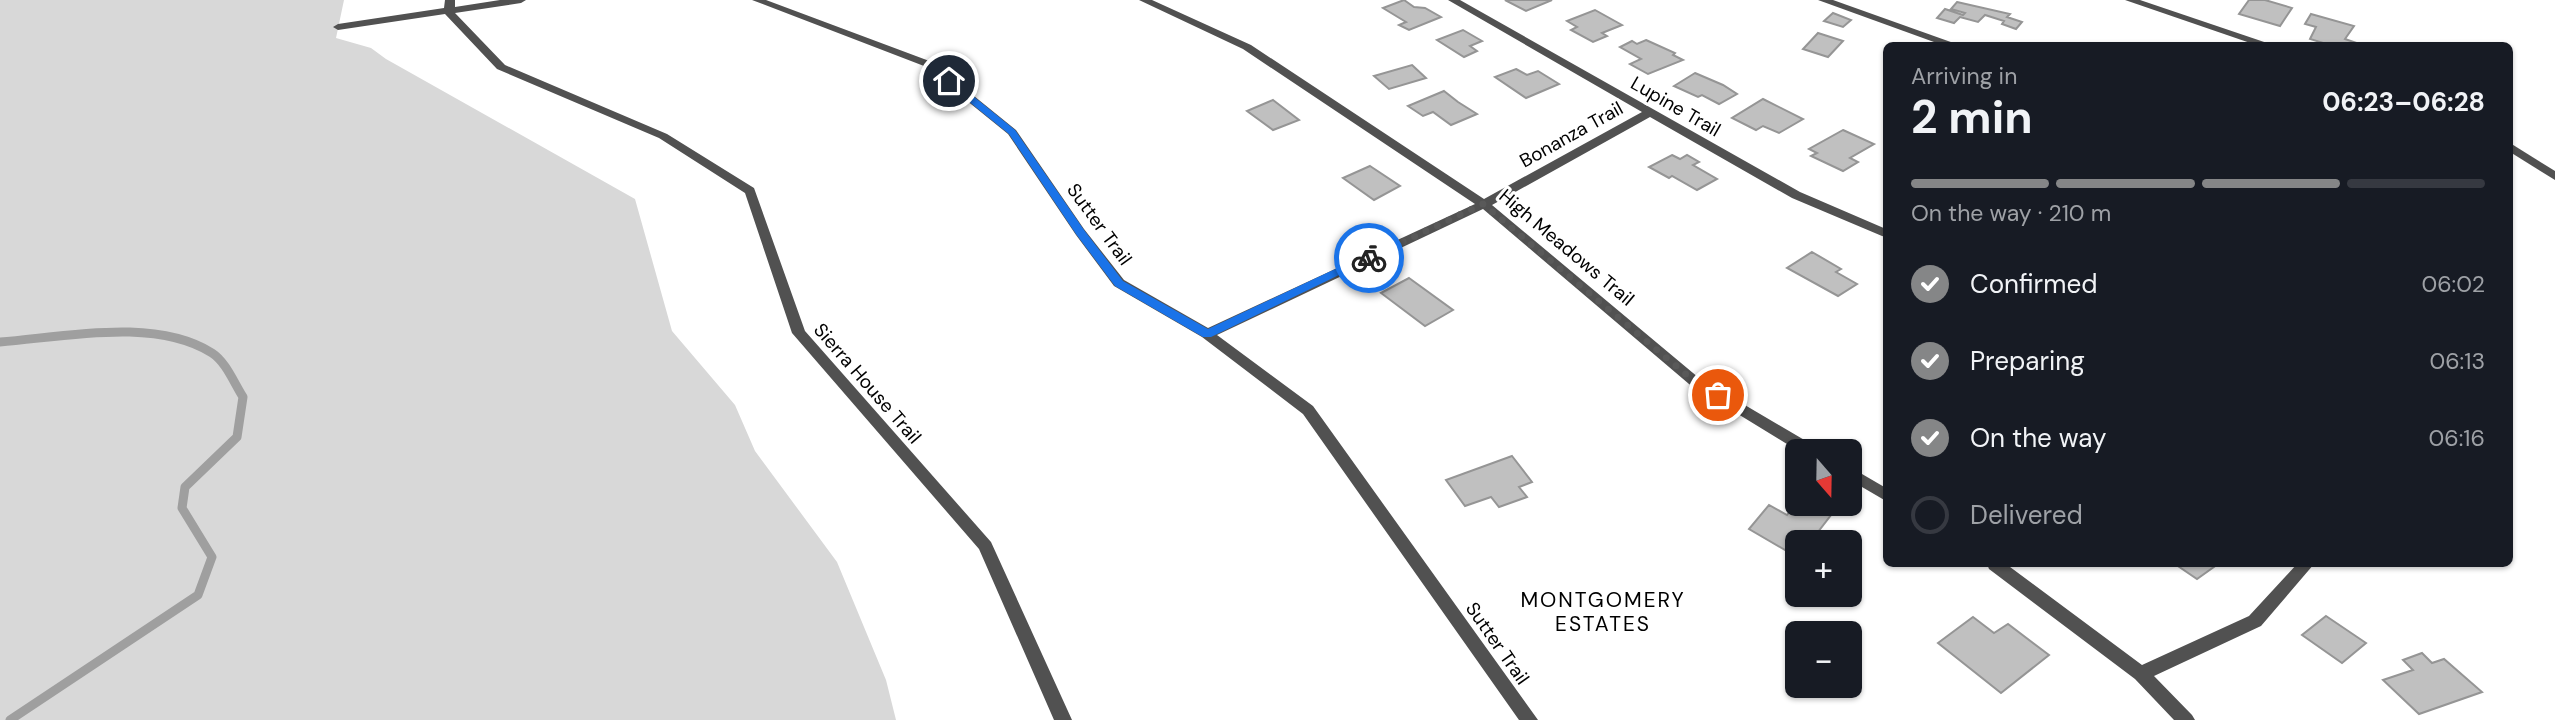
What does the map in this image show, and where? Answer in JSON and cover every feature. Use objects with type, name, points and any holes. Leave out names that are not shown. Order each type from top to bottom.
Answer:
[{"type":"street","points":[[338,27],[450,6],[522,0]]},
{"type":"street","name":"Sutter Trail","points":[[757,0],[928,64],[1012,132],[1080,232],[1119,283],[1207,334],[1308,410],[1529,720]]},
{"type":"street","name":"High Meadows Trail","points":[[1144,0],[1247,47],[1483,204],[1694,381],[1791,439]]},
{"type":"street","name":"Lupine Trail","points":[[1453,0],[1796,195],[1883,232]]},
{"type":"street","points":[[1823,0],[1945,42]]},
{"type":"street","points":[[2130,0],[2259,42]]},
{"type":"street","name":"Sierra House Trail","points":[[450,6],[501,67],[663,136],[750,191],[799,333],[985,546],[1063,720]]},
{"type":"street","name":"Bonanza Trail","points":[[1207,334],[1483,204],[1650,112]]},
{"type":"street","points":[[2513,149],[2555,176]]},
{"type":"street","points":[[1862,480],[1883,493]]},
{"type":"street","points":[[1999,567],[2141,674],[2186,720]]},
{"type":"street","points":[[2141,674],[2255,621],[2303,567]]},
{"type":"shaded area","points":[[0,0],[344,0],[336,38],[371,48],[386,59],[635,199],[672,331],[735,405],[755,451],[837,562],[886,680],[896,720],[0,720]]},
{"type":"building","points":[[1404,0],[1414,7],[1425,8],[1441,17],[1409,30],[1399,25],[1406,22],[1383,8]]},
{"type":"building","points":[[1505,0],[1552,0],[1526,11]]},
{"type":"building","points":[[2249,0],[2265,0],[2292,8],[2280,26],[2239,14]]},
{"type":"building","points":[[1957,2],[2010,14],[2007,17],[2022,22],[2016,29],[2002,24],[2004,21],[1985,15],[1978,22],[1960,17],[1954,23],[1937,18],[1945,9],[1963,15],[1965,13],[1951,9]]},
{"type":"building","points":[[1595,10],[1622,25],[1602,33],[1607,36],[1593,42],[1571,30],[1577,27],[1567,21]]},
{"type":"building","points":[[1833,13],[1851,20],[1843,27],[1824,21]]},
{"type":"building","points":[[2311,14],[2354,26],[2345,39],[2354,42],[2320,42],[2310,39],[2316,27],[2305,24]]},
{"type":"building","points":[[1463,30],[1482,41],[1470,46],[1477,51],[1464,57],[1437,40]]},
{"type":"building","points":[[1818,33],[1843,41],[1828,57],[1803,49]]},
{"type":"building","points":[[1646,40],[1675,53],[1673,55],[1683,60],[1648,74],[1630,64],[1641,59],[1620,47],[1632,41],[1637,44]]},
{"type":"building","points":[[1412,65],[1426,78],[1389,89],[1374,76]]},
{"type":"building","points":[[1516,69],[1527,75],[1538,71],[1559,84],[1526,98],[1495,77]]},
{"type":"building","points":[[1695,73],[1737,94],[1719,104],[1674,86]]},
{"type":"building","points":[[1444,91],[1477,114],[1451,125],[1433,112],[1423,116],[1408,106]]},
{"type":"building","points":[[1763,99],[1803,119],[1779,133],[1763,126],[1756,130],[1732,118]]},
{"type":"building","points":[[1273,100],[1299,120],[1273,130],[1247,111]]},
{"type":"building","points":[[1843,130],[1874,144],[1850,158],[1858,162],[1843,171],[1811,156],[1817,153],[1809,149]]},
{"type":"building","points":[[1672,155],[1680,159],[1687,155],[1699,162],[1693,165],[1717,179],[1697,190],[1649,167]]},
{"type":"building","points":[[1370,166],[1400,186],[1374,200],[1343,178]]},
{"type":"building","points":[[1812,252],[1841,269],[1836,272],[1857,284],[1838,296],[1787,268]]},
{"type":"building","points":[[1409,278],[1453,310],[1425,326],[1381,293]]},
{"type":"building","points":[[1512,456],[1532,482],[1519,487],[1527,497],[1499,507],[1491,497],[1465,506],[1446,480]]},
{"type":"building","points":[[1769,505],[1785,516],[1830,516],[1820,530],[1785,530],[1785,550],[1749,529]]},
{"type":"building","points":[[2179,567],[2214,567],[2197,579]]},
{"type":"building","points":[[2326,616],[2366,643],[2342,663],[2302,635]]},
{"type":"building","points":[[1973,617],[1994,633],[2008,624],[2049,655],[2001,693],[1938,643]]},
{"type":"building","points":[[2422,653],[2432,663],[2444,659],[2482,692],[2419,714],[2383,680],[2413,670],[2403,660]]},
{"type":"waterway","points":[[0,342],[109,332],[164,335],[189,342],[212,353],[226,367],[243,397],[237,437],[185,487],[182,508],[212,557],[198,595],[10,720]]},
{"type":"way so far","points":[[1369,258],[1483,204],[1694,381],[1718,395]]},
{"type":"district","name":"MONTGOMERY ESTATES","points":[[1603,612]]},
{"type":"route","points":[[949,81],[1012,132],[1080,232],[1119,283],[1207,334],[1369,258]]}]
